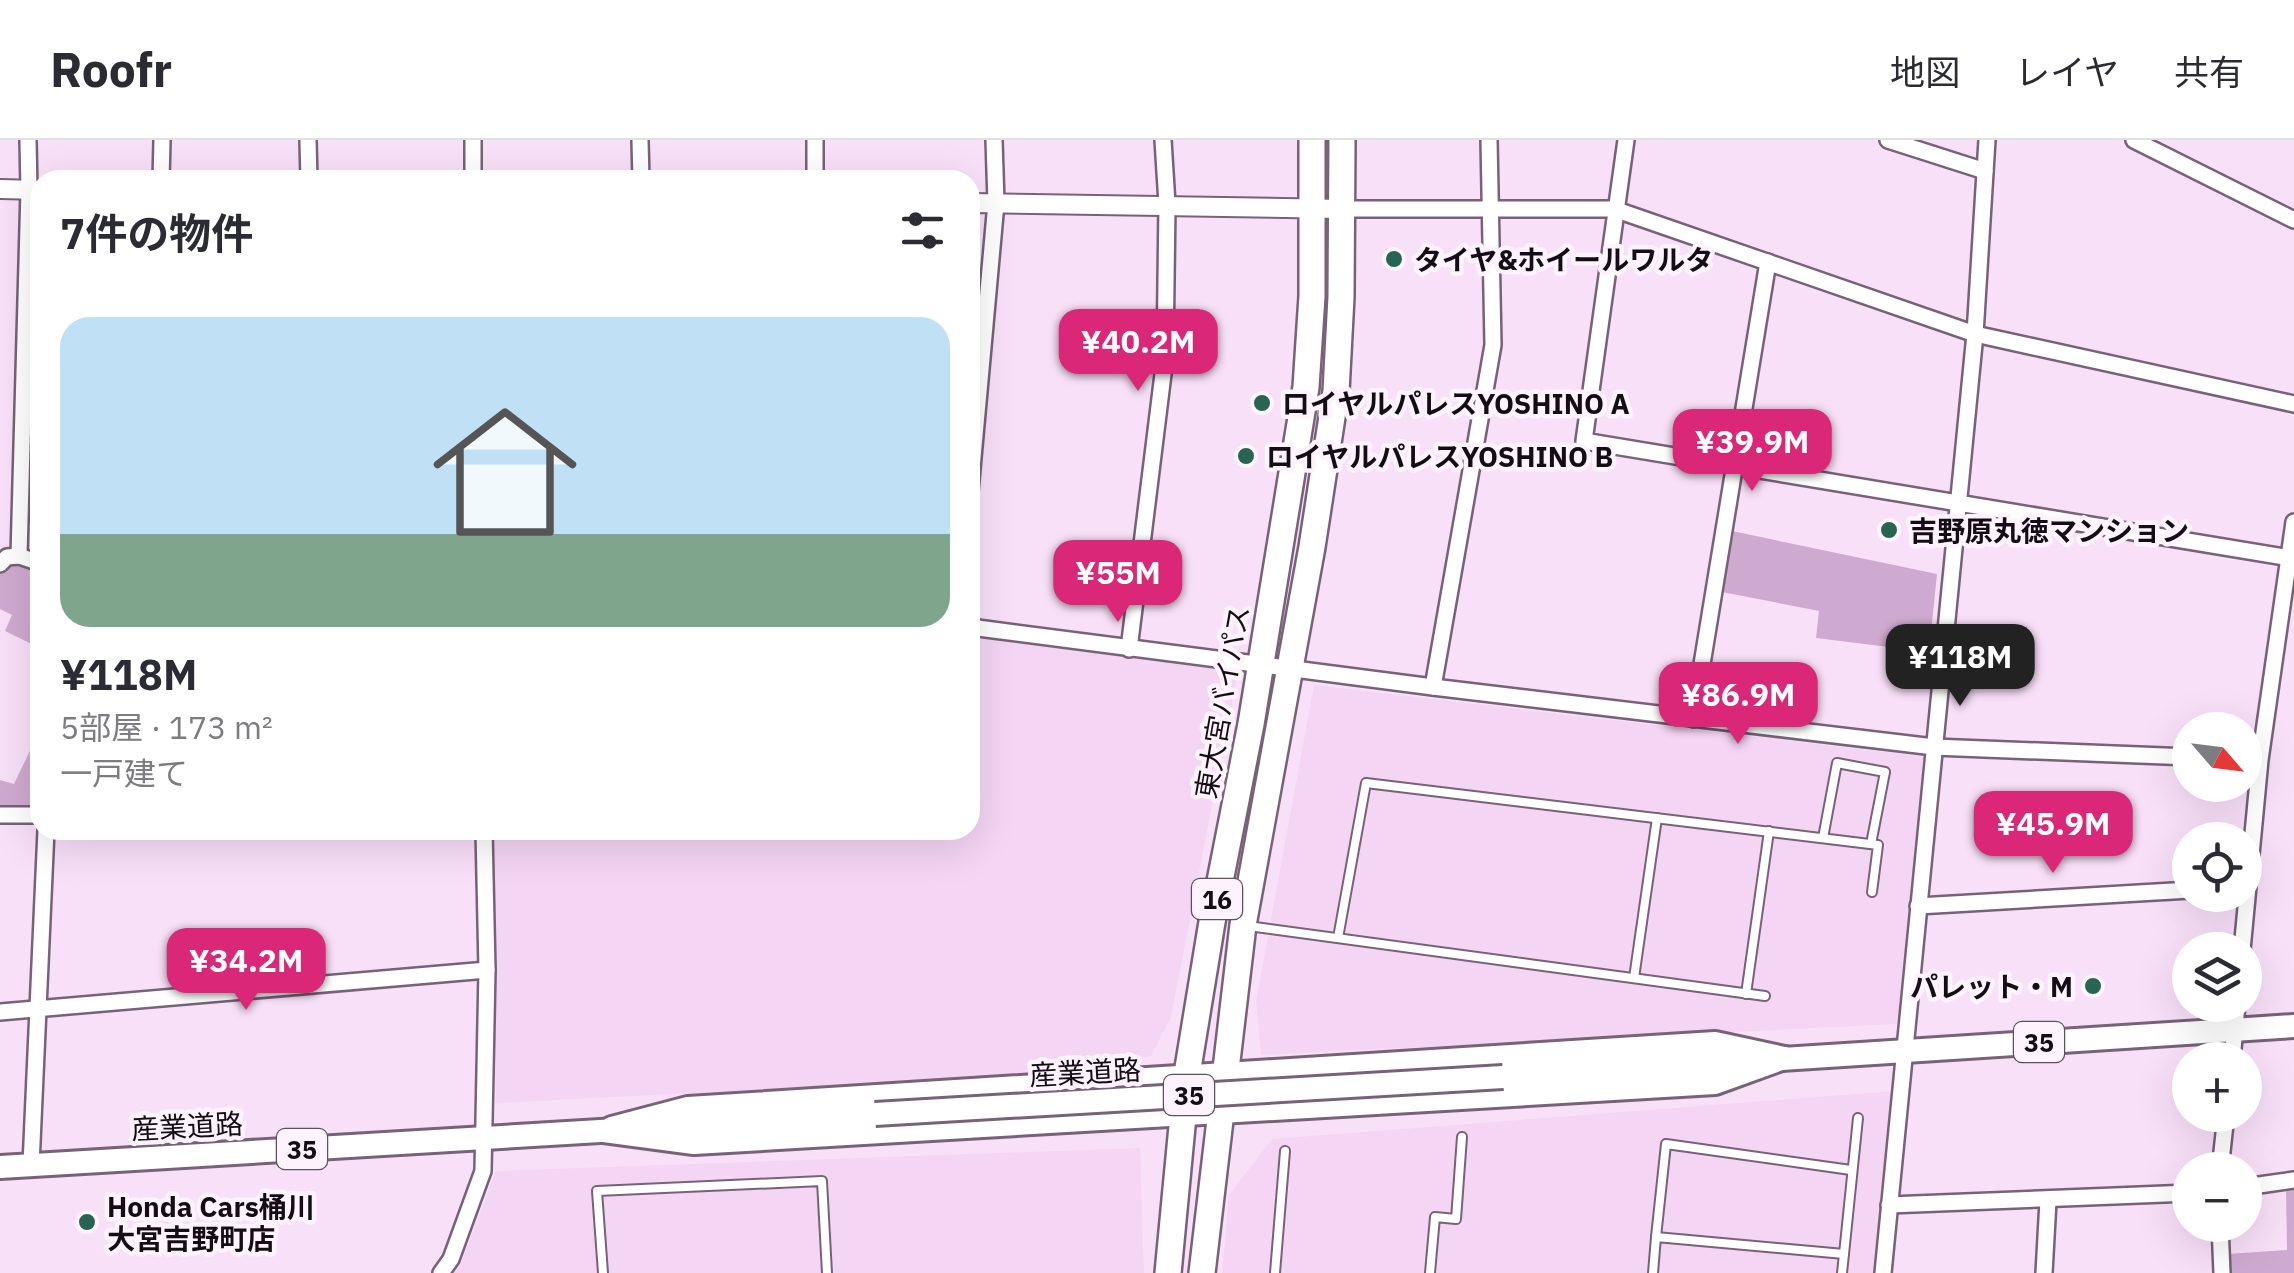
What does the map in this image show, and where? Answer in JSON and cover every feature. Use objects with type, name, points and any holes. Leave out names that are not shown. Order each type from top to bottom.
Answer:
[{"type":"highway","name":"東大宮バイパス","points":[[1168,1273],[1187,1074],[1306,387],[1311,313],[1312,140]]},
{"type":"highway","name":"16","points":[[1202,1273],[1243,925],[1291,670],[1336,391],[1342,140]]},
{"type":"main road","name":"産業道路","points":[[0,1167],[2294,1026]]},
{"type":"main road","name":"35","points":[[604,1130],[688,1108],[1187,1074],[1715,1043],[1784,1058]]},
{"type":"main road","name":"35","points":[[604,1130],[694,1144],[1182,1117],[1715,1083],[1784,1058]]},
{"type":"street","points":[[28,140],[32,170]]},
{"type":"street","points":[[161,170],[162,140]]},
{"type":"street","points":[[308,140],[309,170]]},
{"type":"street","points":[[473,140],[474,170]]},
{"type":"street","points":[[640,140],[640,170]]},
{"type":"street","points":[[815,140],[815,170]]},
{"type":"street","points":[[980,381],[996,203],[994,140]]},
{"type":"street","points":[[1129,649],[1165,358],[1167,204],[1163,140]]},
{"type":"street","points":[[1433,687],[1493,345],[1489,140]]},
{"type":"street","points":[[1626,140],[1584,441],[2290,558]]},
{"type":"street","points":[[1888,140],[1985,171]]},
{"type":"street","points":[[1882,1273],[1975,334],[1987,140]]},
{"type":"street","points":[[2134,140],[2294,220]]},
{"type":"street","points":[[0,189],[30,190]]},
{"type":"street","points":[[980,203],[1614,209],[1975,334],[2294,404]]},
{"type":"street","points":[[1693,720],[1768,262]]},
{"type":"street","points":[[19,556],[30,288]]},
{"type":"street","points":[[2262,712],[2294,522]]},
{"type":"street","points":[[0,564],[7,557],[30,560]]},
{"type":"street","points":[[980,628],[1693,720],[1934,746],[2172,756]]},
{"type":"street","points":[[0,815],[30,815]]},
{"type":"street","points":[[30,1166],[45,840]]},
{"type":"street","points":[[441,1273],[451,1260],[482,1171],[488,970],[484,840]]},
{"type":"street","points":[[1918,906],[2172,891]]},
{"type":"street","points":[[0,1012],[488,970]]},
{"type":"street","points":[[2234,1042],[2236,1022]]},
{"type":"street","points":[[2262,1185],[2294,1180]]},
{"type":"street","points":[[1889,1204],[2172,1194]]},
{"type":"street","points":[[2044,1273],[2048,1201]]},
{"type":"street","points":[[2221,1242],[2222,1273]]},
{"type":"lane","points":[[1823,838],[1837,763],[1885,772],[1871,844]]},
{"type":"lane","points":[[1338,938],[1366,783],[1878,845],[1872,892]]},
{"type":"lane","points":[[1634,978],[1657,818]]},
{"type":"lane","points":[[1746,994],[1769,832]]},
{"type":"lane","points":[[1243,925],[1765,996]]},
{"type":"lane","points":[[1842,1273],[1858,1118]]},
{"type":"lane","points":[[1430,1273],[1436,1218],[1456,1219],[1462,1137]]},
{"type":"lane","points":[[1652,1273],[1666,1144],[1851,1170]]},
{"type":"lane","points":[[1274,1273],[1285,1152]]},
{"type":"lane","points":[[602,1273],[597,1191],[822,1181],[827,1273]]},
{"type":"lane","points":[[1656,1237],[1844,1254]]},
{"type":"shaded area","points":[[1732,531],[1937,574],[1929,652],[1816,638],[1819,611],[1722,592]]},
{"type":"shaded area","points":[[15,563],[30,567],[30,643],[5,631],[12,615],[0,609],[0,574]]},
{"type":"shaded area","points":[[980,638],[1238,671],[1171,1017],[1151,1056],[1019,1076],[496,1103],[491,840],[980,840]]},
{"type":"shaded area","points":[[1314,685],[1927,757],[1897,1024],[1261,1055],[1256,1001]]},
{"type":"shaded area","points":[[30,751],[30,813],[0,813],[0,780],[14,784]]},
{"type":"shaded area","points":[[1894,1091],[1876,1273],[1222,1273],[1229,1195],[1272,1139]]},
{"type":"shaded area","points":[[1140,1148],[1144,1273],[453,1273],[462,1261],[496,1171]]},
{"type":"shaded area","points":[[2294,1187],[2294,1273],[2228,1273],[2227,1254],[2287,1250],[2286,1188]]},
{"type":"place","name":"タイヤ&ホイールワルタ","points":[[1394,259]]},
{"type":"place","name":"ロイヤルパレスYOSHINO A","points":[[1262,403]]},
{"type":"place","name":"ロイヤルパレスYOSHINO B","points":[[1246,456]]},
{"type":"place","name":"吉野原丸徳マンション","points":[[1889,530]]},
{"type":"place","name":"パレット・M","points":[[2093,986]]},
{"type":"place","name":"Honda Cars桶川 大宮吉野町店","points":[[87,1222]]}]
